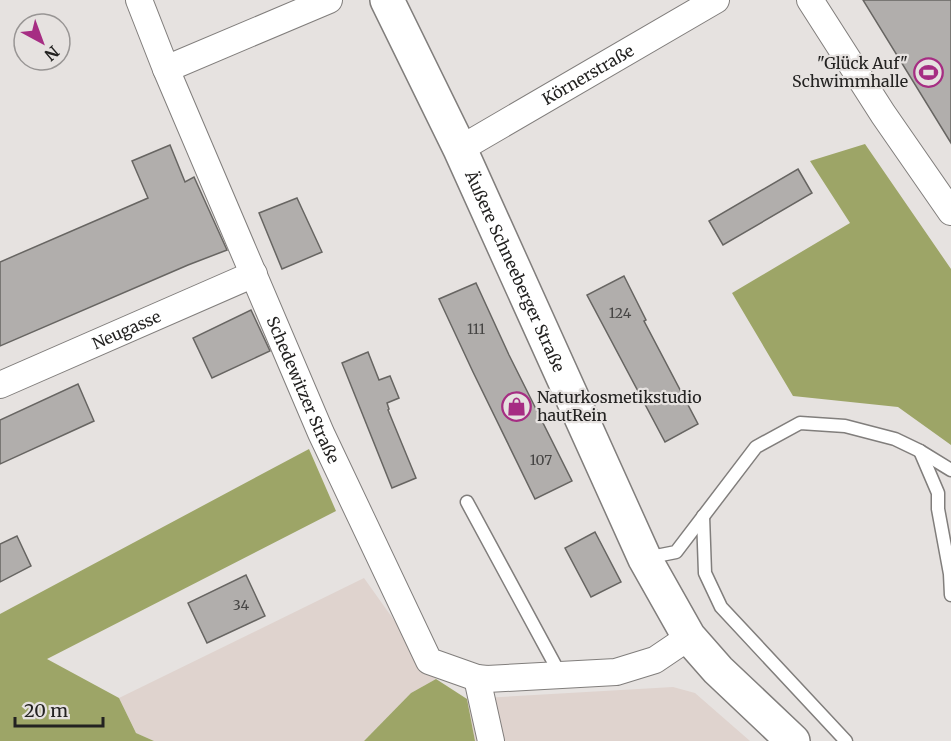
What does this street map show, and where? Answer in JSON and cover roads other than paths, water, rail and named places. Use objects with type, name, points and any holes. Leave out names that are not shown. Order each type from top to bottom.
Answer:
[{"type":"main road","name":"Äußere Schneeberger Straße","points":[[387,0],[460,149],[645,559],[689,637],[718,670],[793,741]]},
{"type":"street","name":"Schedewitzer Straße","points":[[139,0],[166,69],[321,433],[429,661],[477,678],[487,679],[616,672],[655,660],[689,637]]},
{"type":"street","points":[[166,69],[329,0]]},
{"type":"street","name":"Körnerstraße","points":[[460,149],[716,0]]},
{"type":"street","points":[[810,0],[883,114],[951,212]]},
{"type":"street","name":"Neugasse","points":[[0,385],[254,274]]},
{"type":"street","points":[[477,678],[490,741]]},
{"type":"lane","points":[[645,559],[676,552],[756,447],[800,423],[845,426],[895,439],[951,470]]},
{"type":"lane","points":[[920,451],[938,493],[938,509],[950,574],[951,595]]},
{"type":"lane","points":[[467,502],[560,674]]},
{"type":"lane","points":[[703,516],[705,573],[721,607],[846,741]]},
{"type":"place","name":"\"Glück Auf\" Schwimmhalle","points":[[929,72]]},
{"type":"place","name":"Naturkosmetikstudio hautRein","points":[[516,406]]}]
